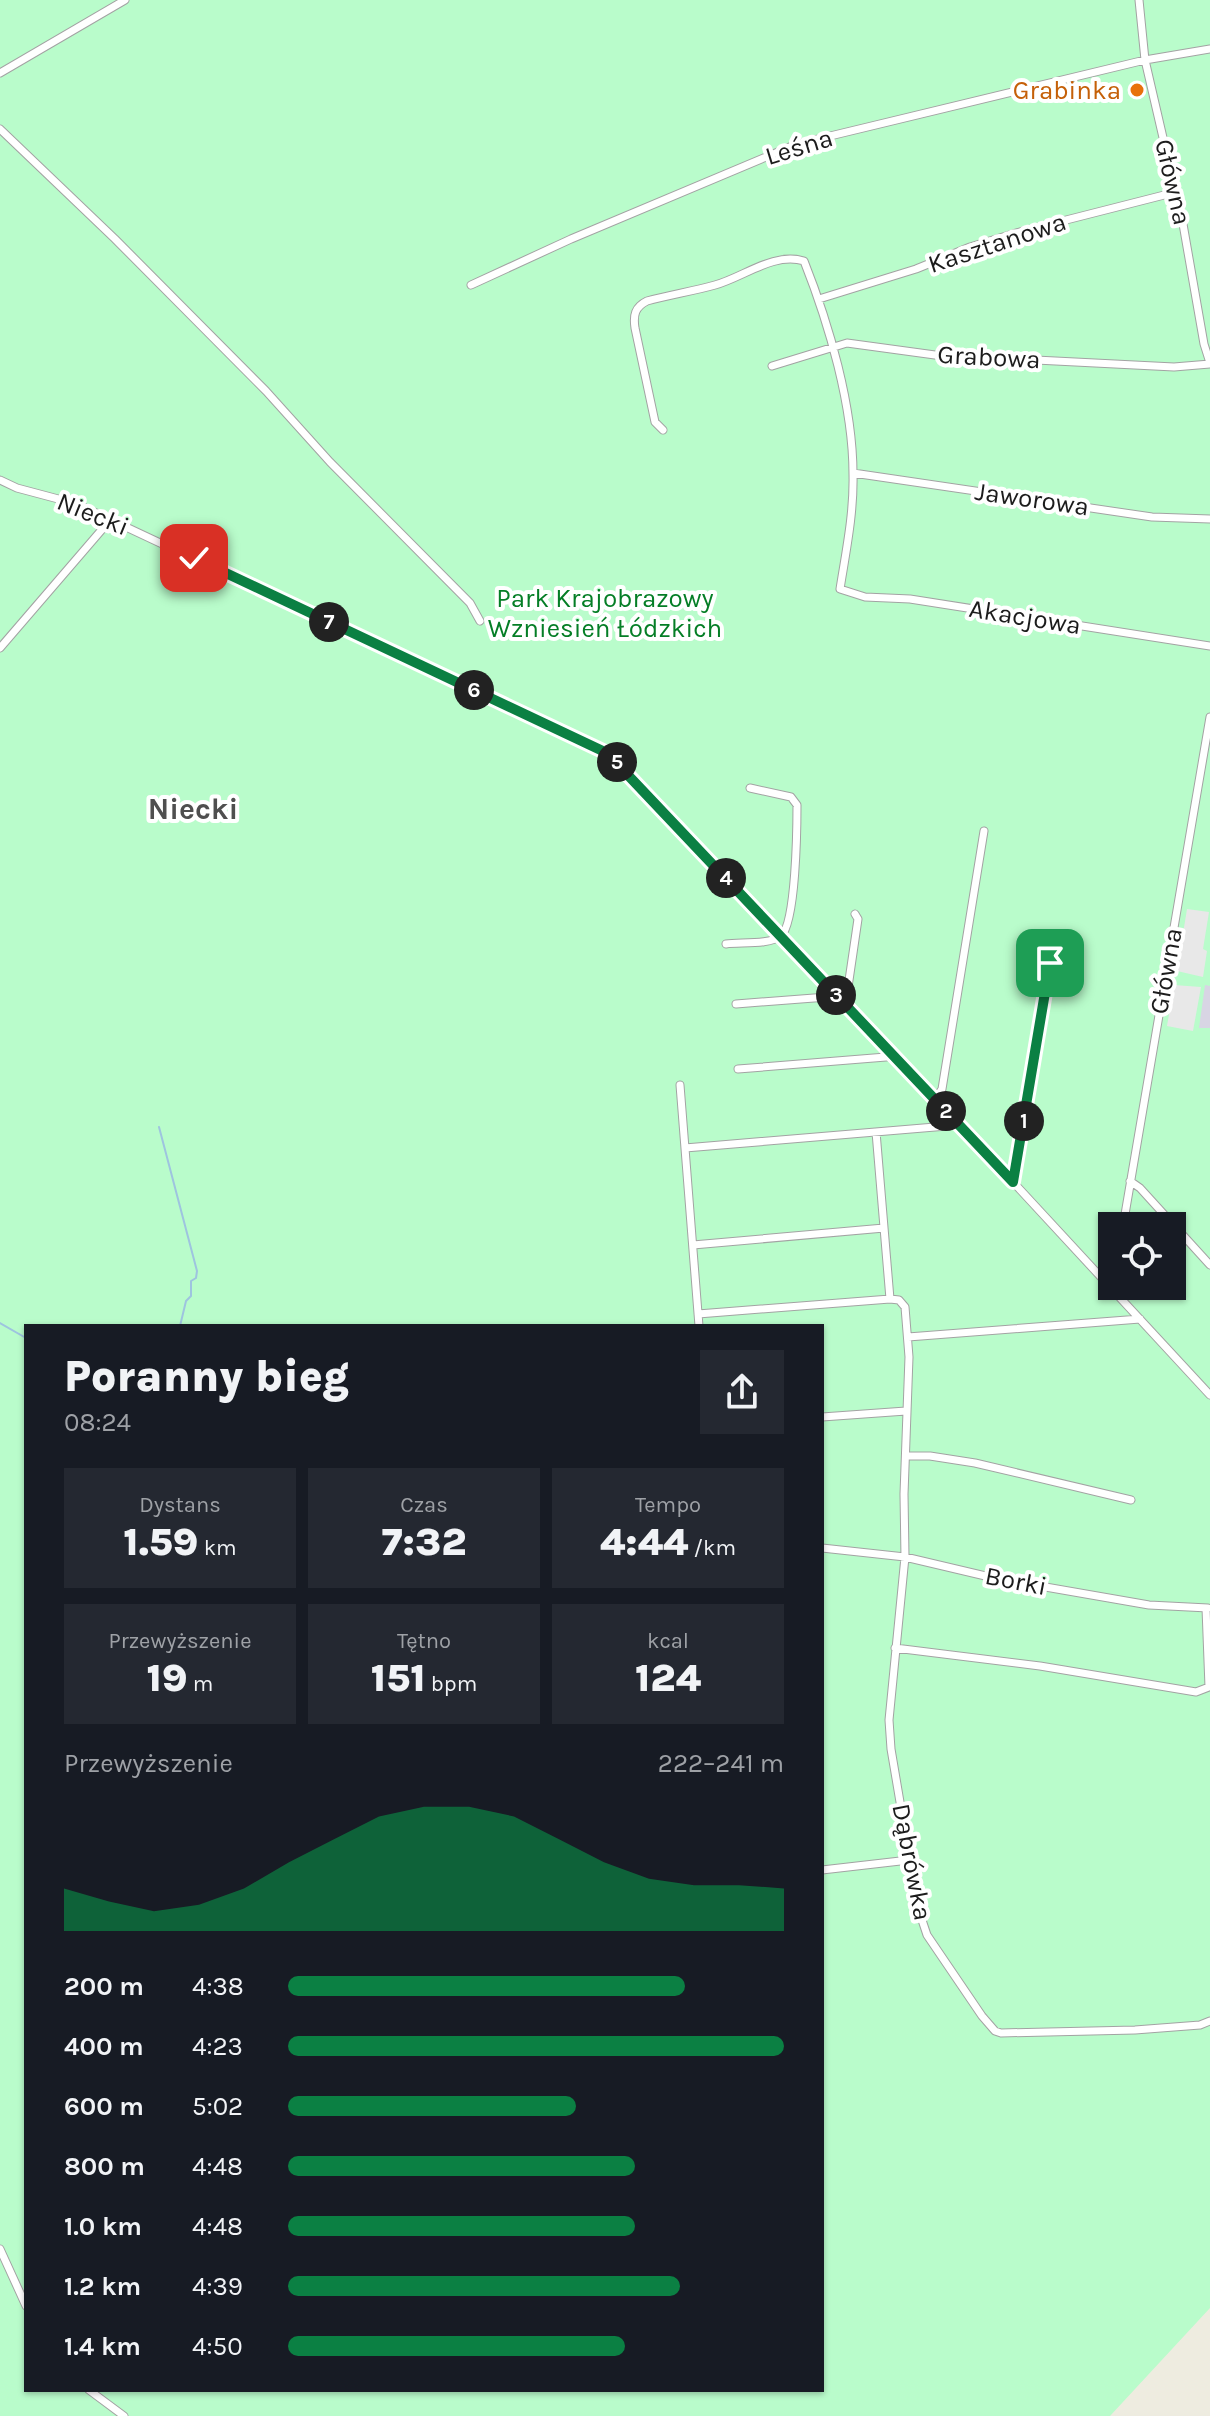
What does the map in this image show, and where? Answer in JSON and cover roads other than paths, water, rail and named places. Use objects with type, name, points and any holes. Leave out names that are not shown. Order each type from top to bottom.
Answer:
[{"type":"street","points":[[0,73],[125,0]]},
{"type":"street","name":"Główna","points":[[1139,0],[1145,60],[1176,192],[1210,364]]},
{"type":"street","name":"Leśna","points":[[471,285],[571,239],[797,144],[1145,60],[1210,49]]},
{"type":"street","points":[[0,129],[266,391],[330,462],[470,603],[480,621]]},
{"type":"street","name":"Kasztanowa","points":[[819,299],[1023,231],[1176,192]]},
{"type":"street","points":[[663,430],[655,422],[634,314],[641,305],[723,283],[791,257],[804,261],[819,299],[844,394],[853,473]]},
{"type":"street","name":"Grabowa","points":[[772,366],[847,343],[935,355],[1174,367],[1210,364]]},
{"type":"street","name":"Jaworowa","points":[[853,473],[1152,517],[1210,519]]},
{"type":"street","name":"Akacjowa","points":[[853,473],[851,522],[840,589],[865,597],[910,599],[1210,646]]},
{"type":"street","name":"Niecki","points":[[0,480],[17,488],[77,504],[111,519],[601,749],[613,758],[1098,1271]]},
{"type":"street","points":[[0,648],[111,519]]},
{"type":"street","name":"Główna","points":[[1125,1212],[1210,717]]},
{"type":"street","points":[[726,944],[772,940],[781,936],[788,926],[794,882],[797,805],[791,797],[750,788]]},
{"type":"street","points":[[935,1100],[942,1089],[984,831]]},
{"type":"street","points":[[841,1000],[848,987],[858,919],[855,914]]},
{"type":"street","points":[[1013,1182],[1050,963]]},
{"type":"street","points":[[736,1004],[827,997],[835,993]]},
{"type":"street","points":[[738,1069],[893,1054]]},
{"type":"street","points":[[680,1085],[699,1324]]},
{"type":"street","points":[[685,1148],[947,1126],[957,1122]]},
{"type":"street","points":[[698,1314],[890,1299],[876,1132]]},
{"type":"street","points":[[1130,1181],[1140,1188],[1210,1265]]},
{"type":"street","points":[[693,1245],[884,1228]]},
{"type":"street","name":"Dąbrówka","points":[[890,1299],[899,1300],[905,1307],[908,1337],[905,1557],[889,1720],[909,1860],[918,1908],[927,1935],[995,2031],[1123,2030],[1200,2025],[1210,2021]]},
{"type":"street","name":"Niecki","points":[[1124,1300],[1210,1395]]},
{"type":"street","points":[[908,1337],[1140,1319]]},
{"type":"street","points":[[824,1417],[906,1411]]},
{"type":"street","points":[[906,1456],[930,1456],[975,1463],[1131,1500]]},
{"type":"street","name":"Borki","points":[[824,1548],[905,1557],[994,1578],[1105,1598],[1157,1606],[1208,1608]]},
{"type":"street","points":[[895,1648],[1040,1666],[1196,1692],[1209,1687],[1208,1608]]},
{"type":"street","points":[[824,1870],[909,1860]]},
{"type":"street","points":[[0,2249],[24,2302]]},
{"type":"street","points":[[92,2392],[124,2416]]},
{"type":"waterway","points":[[159,1127],[197,1271],[196,1278],[191,1281],[191,1296],[186,1301],[180,1324]]},
{"type":"waterway","points":[[0,1323],[24,1337]]},
{"type":"place","name":"Grabinka","points":[[1137,90]]},
{"type":"district","name":"Niecki","points":[[193,809]]},
{"type":"park label","name":"Park Krajobrazowy Wzniesień Łódzkich","points":[[605,613]]}]
